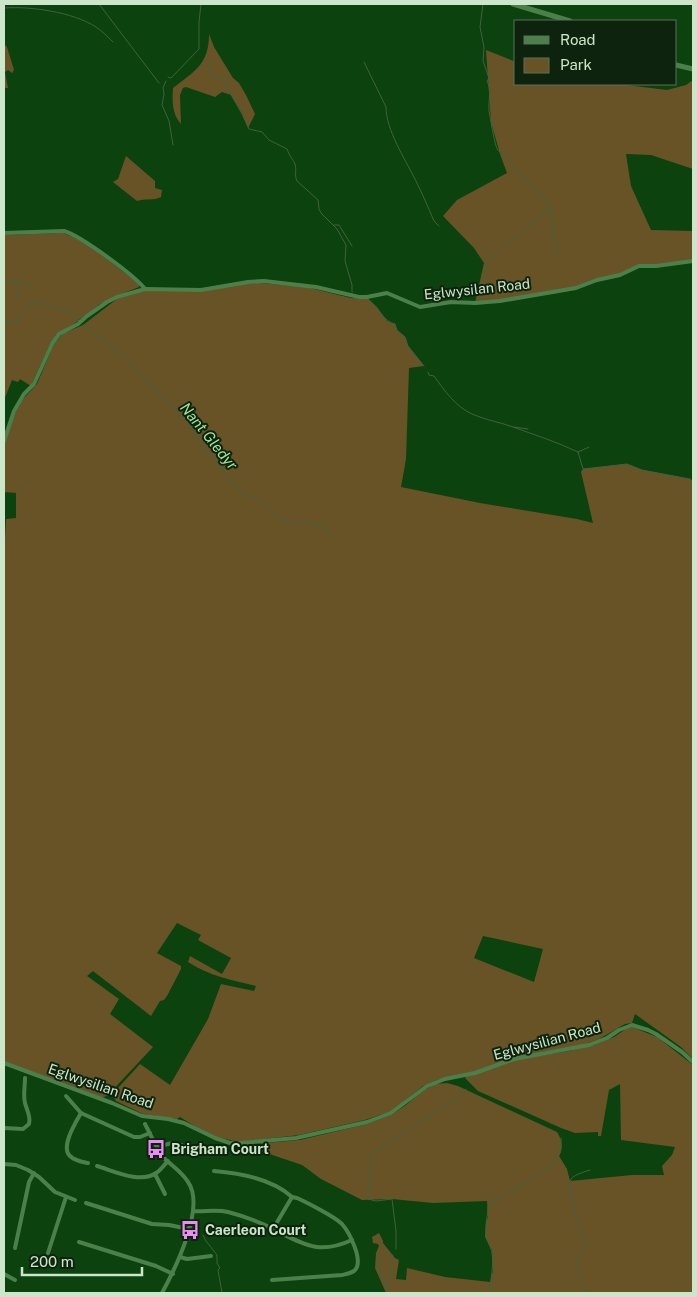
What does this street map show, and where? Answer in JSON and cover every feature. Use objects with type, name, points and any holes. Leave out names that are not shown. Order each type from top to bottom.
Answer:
[{"type":"street","points":[[513,4],[567,20]]},
{"type":"street","points":[[677,65],[693,69]]},
{"type":"street","points":[[4,233],[64,231],[71,233],[132,276],[144,289]]},
{"type":"street","name":"Eglwysilan Road","points":[[4,441],[14,411],[24,394],[34,384],[52,344],[59,334],[78,324],[107,302],[144,289],[195,290],[248,282],[278,282],[316,287],[359,297],[387,293],[420,307],[451,302],[500,301],[576,288],[596,280],[620,276],[639,266],[656,266],[693,260]]},
{"type":"street","name":"Eglwysilian Road","points":[[4,1063],[112,1102],[142,1116],[184,1123],[215,1138],[230,1143],[240,1143],[296,1138],[367,1122],[391,1113],[427,1086],[445,1079],[476,1073],[514,1059],[589,1045],[632,1025],[656,1034],[693,1062]]},
{"type":"street","points":[[4,1128],[22,1129],[29,1124],[24,1095],[25,1078]]},
{"type":"street","points":[[66,1096],[81,1113],[134,1137],[150,1133]]},
{"type":"street","points":[[81,1113],[71,1132],[66,1148],[72,1158],[88,1163]]},
{"type":"street","points":[[145,1124],[157,1148],[190,1183],[194,1198],[189,1229],[180,1257],[163,1293]]},
{"type":"street","points":[[157,1148],[172,1142],[197,1153]]},
{"type":"street","points":[[97,1166],[139,1178],[155,1174],[168,1161]]},
{"type":"street","points":[[4,1164],[16,1165],[34,1173],[55,1192],[75,1200]]},
{"type":"street","points":[[214,1171],[230,1172],[258,1180],[297,1198],[341,1223],[356,1249],[356,1268],[353,1272],[342,1275],[272,1280]]},
{"type":"street","points":[[15,1248],[30,1182],[34,1173]]},
{"type":"street","points":[[155,1174],[165,1194]]},
{"type":"street","points":[[48,1253],[66,1197]]},
{"type":"street","points":[[274,1228],[292,1197]]},
{"type":"street","points":[[86,1203],[152,1224],[171,1225],[189,1229]]},
{"type":"street","points":[[193,1211],[225,1211],[274,1228],[302,1244],[318,1248],[332,1247],[352,1240]]},
{"type":"street","points":[[78,1242],[156,1266],[172,1274]]},
{"type":"street","points":[[180,1257],[188,1259],[211,1256]]},
{"type":"street","points":[[4,1274],[15,1280]]},
{"type":"green space","points":[[209,34],[214,47],[233,78],[239,83],[255,114],[248,128],[242,113],[231,95],[222,92],[215,97],[186,87],[183,88],[180,95],[181,124],[174,112],[173,88],[194,71],[203,60]]},
{"type":"green space","points":[[4,44],[7,47],[14,70],[12,73],[8,70],[5,72],[8,88],[4,88]]},
{"type":"green space","points":[[486,50],[514,61],[514,85],[626,85],[667,90],[686,85],[693,80],[693,169],[651,155],[626,154],[631,186],[651,230],[693,231],[693,261],[639,266],[620,275],[576,288],[500,301],[475,303],[484,263],[474,248],[443,216],[457,200],[507,173],[491,122]]},
{"type":"green space","points":[[126,156],[155,181],[155,188],[162,190],[161,197],[137,201],[113,182],[118,179]]},
{"type":"green space","points":[[63,233],[81,241],[99,253],[133,279],[139,287],[100,304],[56,335],[31,386],[20,379],[18,382],[12,380],[4,400],[4,235]]},
{"type":"green space","points":[[260,283],[306,287],[351,298],[368,299],[377,307],[387,321],[395,324],[397,330],[405,337],[408,346],[424,366],[409,368],[406,459],[401,487],[593,523],[581,472],[583,469],[627,464],[642,470],[690,479],[693,482],[693,1059],[681,1047],[635,1014],[632,1023],[625,1024],[599,1039],[583,1045],[541,1052],[471,1073],[437,1080],[423,1086],[392,1111],[365,1120],[299,1135],[238,1142],[209,1135],[180,1117],[177,1119],[143,1114],[116,1101],[114,1098],[118,1088],[140,1064],[170,1085],[208,1019],[221,984],[254,991],[256,986],[212,974],[188,962],[190,956],[222,974],[231,958],[198,940],[201,935],[177,923],[157,953],[181,966],[181,969],[167,996],[164,1000],[160,1001],[151,1016],[93,971],[87,976],[119,999],[110,1014],[153,1047],[108,1095],[102,1098],[4,1062],[4,558],[6,519],[16,518],[16,493],[4,492],[5,440],[16,411],[24,398],[37,384],[53,346],[62,334],[83,325],[117,299],[144,291],[195,291]],"holes":[[[483,936],[543,949],[534,982],[474,958]]]},
{"type":"green space","points":[[632,1027],[657,1037],[693,1065],[693,1293],[386,1293],[375,1268],[376,1253],[379,1246],[373,1243],[372,1237],[379,1233],[383,1243],[395,1258],[399,1260],[396,1279],[406,1280],[407,1268],[445,1277],[490,1282],[493,1271],[492,1250],[485,1237],[488,1217],[487,1201],[433,1203],[392,1199],[362,1200],[321,1179],[302,1165],[243,1145],[300,1140],[367,1124],[393,1114],[424,1090],[435,1084],[447,1083],[458,1086],[557,1132],[561,1144],[559,1156],[567,1169],[570,1181],[632,1175],[664,1175],[662,1166],[672,1155],[675,1147],[621,1140],[620,1084],[609,1090],[601,1136],[598,1136],[598,1132],[575,1133],[561,1128],[478,1091],[465,1077],[514,1060],[594,1045]]},
{"type":"waterway","points":[[99,4],[159,83]]},
{"type":"waterway","points":[[168,77],[171,78],[199,49],[201,4]]},
{"type":"waterway","points":[[483,4],[480,27],[484,47],[483,61],[489,78],[487,81],[490,92],[489,111],[496,146],[532,188],[548,202],[552,212],[553,239],[556,241],[558,255]]},
{"type":"waterway","points":[[4,8],[38,9],[76,17],[96,27],[113,42]]},
{"type":"waterway","points":[[206,60],[214,76],[225,78],[229,91],[249,129],[262,132],[269,140],[287,149],[295,164],[297,181],[318,200],[321,213],[337,229],[346,245],[345,261],[352,285],[352,292]]},
{"type":"waterway","points":[[364,62],[386,107],[389,125],[397,144],[418,184],[434,221],[439,226]]},
{"type":"waterway","points":[[166,81],[163,88],[162,105],[169,121],[173,145]]},
{"type":"waterway","points":[[480,299],[488,260],[550,208]]},
{"type":"waterway","points":[[334,225],[339,225],[352,246]]},
{"type":"waterway","points":[[4,281],[16,282],[17,300]]},
{"type":"waterway","points":[[17,282],[25,282],[31,287]]},
{"type":"waterway","points":[[368,299],[384,317],[395,324],[397,330],[405,337],[408,346],[424,366]]},
{"type":"waterway","name":"Nant Gledyr","points":[[4,321],[18,323],[30,303],[42,303],[55,308],[67,309],[79,321]]},
{"type":"waterway","name":"Nant Gledyr","points":[[83,325],[125,356],[161,397],[185,419],[205,452],[215,460],[229,481],[245,495],[262,502],[280,518],[293,524],[298,522],[308,523],[332,534]]},
{"type":"waterway","points":[[428,372],[429,375],[434,376],[456,403],[466,411],[578,452],[583,469],[627,464],[642,470],[690,479],[693,482]]},
{"type":"waterway","points":[[514,427],[528,429]]},
{"type":"waterway","points":[[578,452],[589,447]]},
{"type":"waterway","points":[[396,1249],[392,1199],[376,1201],[368,1199],[372,1152],[462,1095],[466,1089]]},
{"type":"waterway","points":[[490,1293],[492,1258],[486,1237],[488,1206],[539,1175],[556,1160],[560,1153],[561,1138]]},
{"type":"waterway","points":[[586,1293],[577,1265],[585,1243],[577,1221],[569,1187],[573,1177],[590,1170]]},
{"type":"waterway","points":[[203,1235],[217,1255],[222,1293]]},
{"type":"waterway","points":[[386,1293],[391,1274],[390,1257],[393,1255]]},
{"type":"waterway","points":[[378,1256],[379,1267],[387,1286]]},
{"type":"place","name":"Brigham Court","points":[[156,1149]]},
{"type":"place","name":"Caerleon Court","points":[[190,1230]]}]
